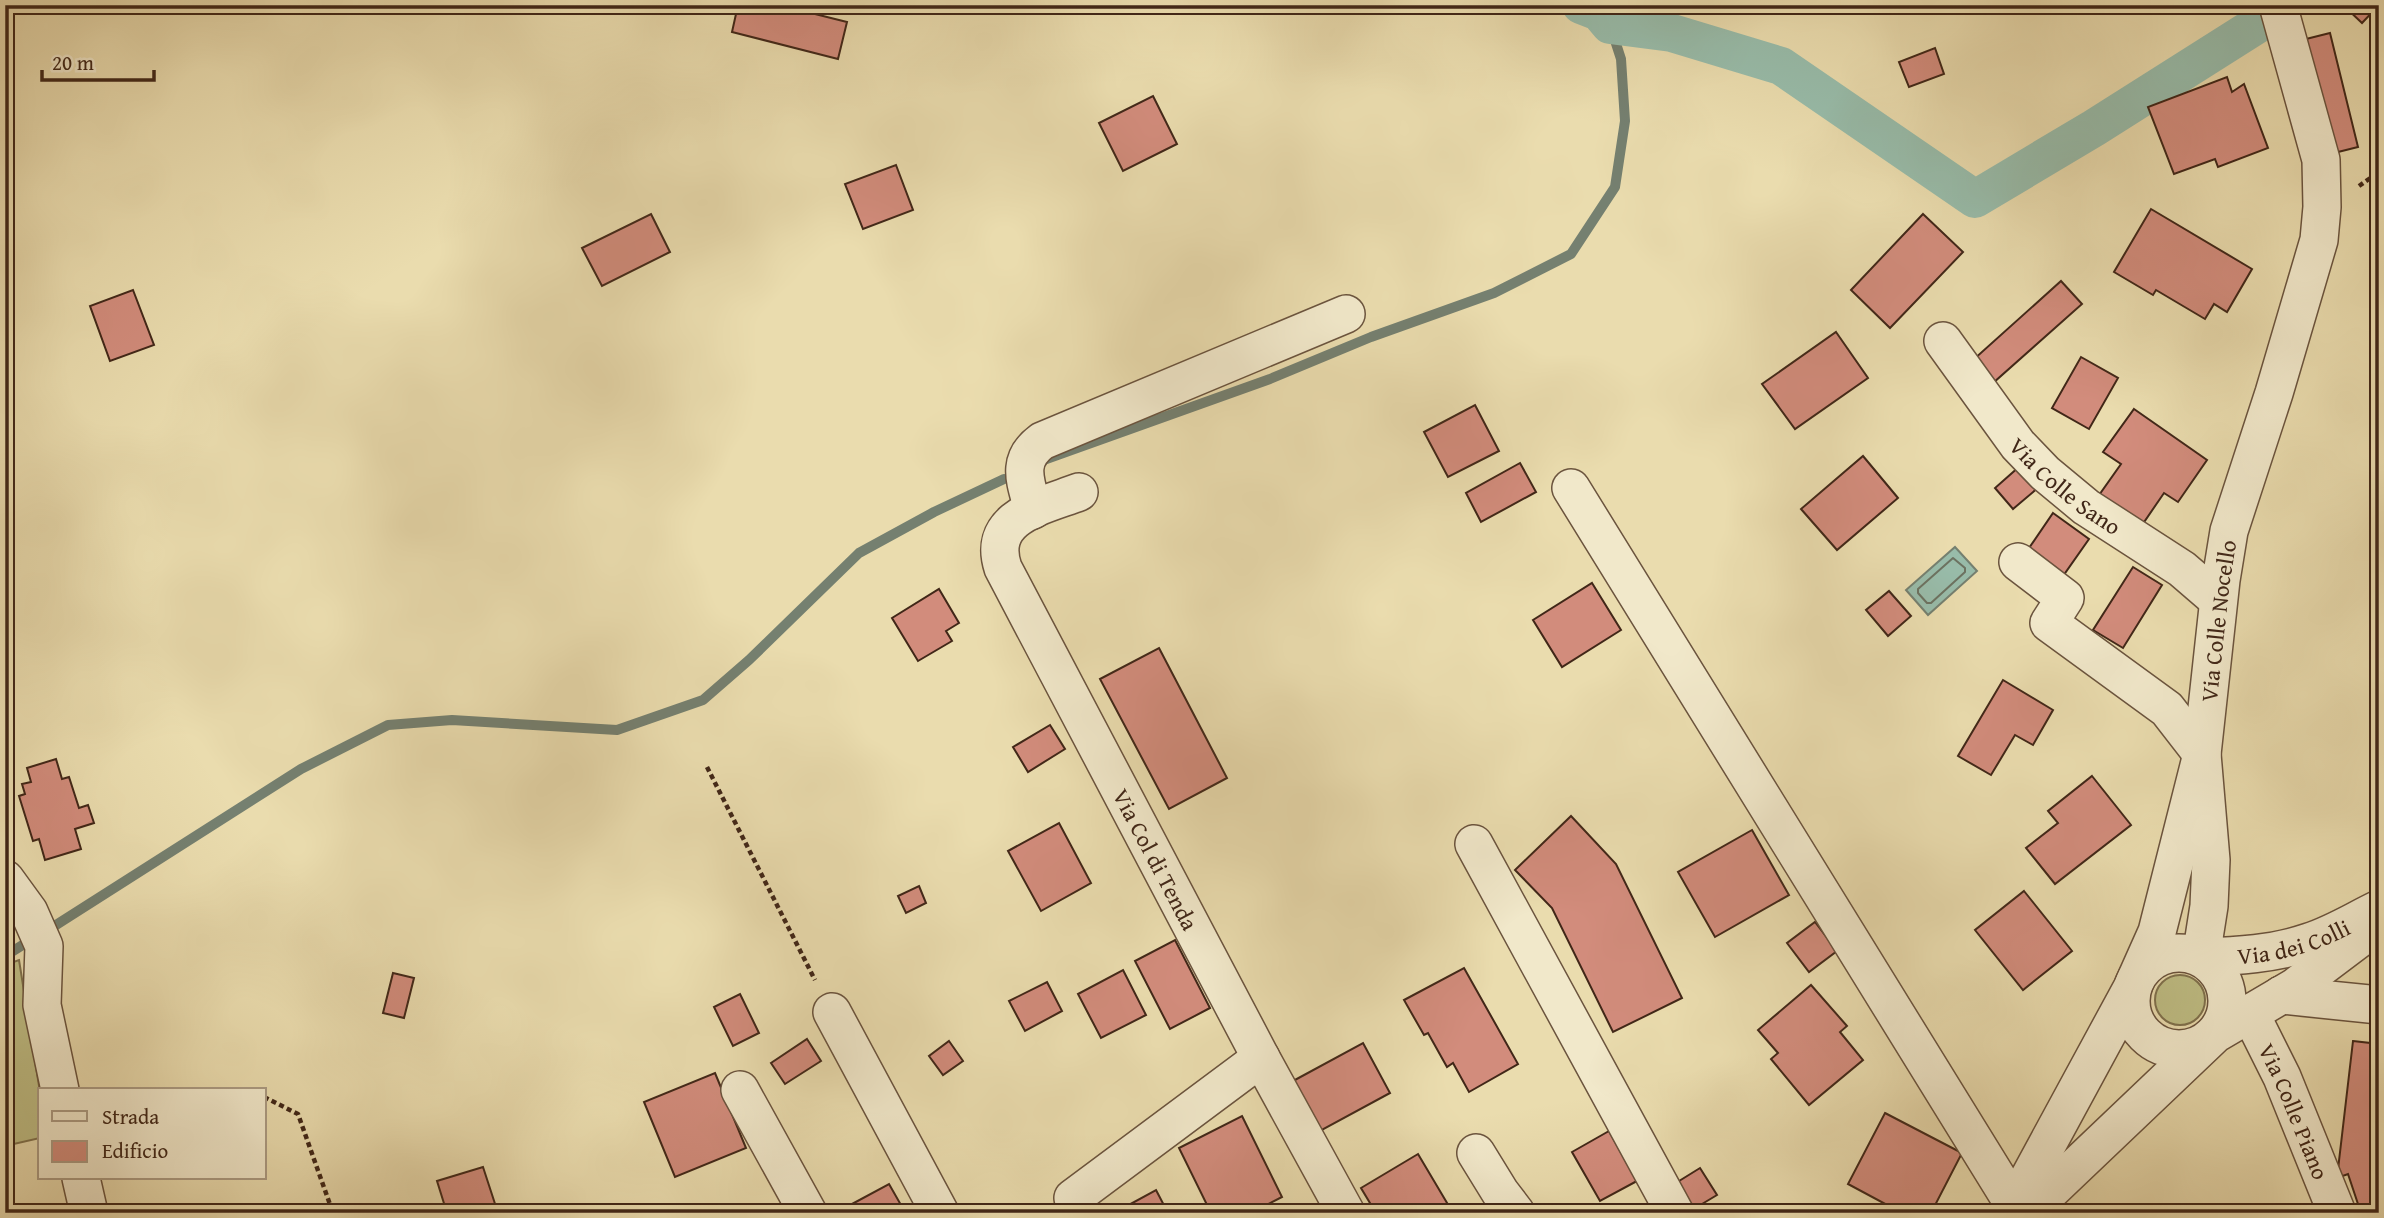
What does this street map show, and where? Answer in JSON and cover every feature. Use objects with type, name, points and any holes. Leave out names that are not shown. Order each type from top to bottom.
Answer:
[{"type":"street","name":"Via Colle Nocello","points":[[2017,1210],[2132,988],[2157,932],[2202,754],[2218,600],[2234,511],[2278,380],[2321,230],[2321,160],[2278,5]]},
{"type":"street","points":[[1033,510],[1026,480],[1026,462],[1028,454],[1042,441],[1346,314]]},
{"type":"street","name":"Via Colle Sano","points":[[1943,341],[2018,444],[2045,473],[2086,507],[2182,569],[2218,600]]},
{"type":"street","points":[[1570,488],[2017,1210],[2215,1034],[2224,1020],[2227,1010],[2226,989],[2214,968],[2201,957],[2184,952],[2161,956],[2143,968],[2132,988],[2131,1005],[2137,1024],[2149,1038],[2160,1045],[2179,1049],[2195,1046],[2215,1034],[2265,1004],[2295,987],[2379,925]]},
{"type":"street","name":"Via Col di Tenda","points":[[1079,492],[1011,522],[1003,534],[1001,562],[1008,580],[1261,1058],[1346,1213]]},
{"type":"street","points":[[2018,562],[2065,598],[2049,623],[2167,709],[2202,754],[2211,860],[2201,957]]},
{"type":"street","points":[[1475,844],[1675,1213]]},
{"type":"street","points":[[5,879],[29,912],[44,946],[42,1005],[60,1088]]},
{"type":"street","name":"Via dei Colli","points":[[2201,957],[2261,953],[2297,946],[2331,934],[2379,909]]},
{"type":"street","points":[[2265,1004],[2379,1005]]},
{"type":"street","name":"Via Colle Piano","points":[[2265,1004],[2282,1077],[2337,1213]]},
{"type":"street","points":[[832,1012],[940,1213]]},
{"type":"street","points":[[1073,1198],[1261,1058]]},
{"type":"street","points":[[740,1090],[808,1213]]},
{"type":"street","points":[[1476,1153],[1516,1213]]},
{"type":"street","points":[[81,1180],[89,1213]]},
{"type":"path","points":[[707,767],[832,1012]]},
{"type":"path","points":[[266,1098],[298,1114],[333,1213]]},
{"type":"shaded area","points":[[19,960],[39,1088],[38,1138],[5,1146],[5,965]]},
{"type":"shaded area","points":[[2170,976],[2190,976],[2204,990],[2204,1010],[2190,1024],[2170,1024],[2156,1010],[2156,990]]},
{"type":"water","points":[[1955,547],[1977,571],[1928,615],[1906,590]]},
{"type":"building","points":[[738,5],[779,5],[847,22],[838,59],[732,32]]},
{"type":"building","points":[[2343,5],[2379,5],[2362,23]]},
{"type":"building","points":[[2330,33],[2358,147],[2326,155],[2298,41]]},
{"type":"building","points":[[1935,48],[1944,74],[1909,87],[1899,62]]},
{"type":"building","points":[[2227,77],[2232,92],[2244,84],[2268,148],[2218,167],[2215,159],[2174,174],[2148,107]]},
{"type":"building","points":[[1153,96],[1177,144],[1123,171],[1099,123]]},
{"type":"building","points":[[896,165],[913,210],[863,229],[845,184]]},
{"type":"building","points":[[2151,209],[2252,269],[2227,312],[2214,304],[2205,319],[2156,290],[2153,295],[2114,272]]},
{"type":"building","points":[[651,214],[670,252],[602,286],[582,248]]},
{"type":"building","points":[[1923,214],[1963,252],[1890,328],[1851,290]]},
{"type":"building","points":[[2061,281],[2082,304],[1993,383],[1973,360]]},
{"type":"building","points":[[133,290],[154,345],[110,361],[90,306]]},
{"type":"building","points":[[1836,332],[1868,378],[1795,429],[1762,384]]},
{"type":"building","points":[[2081,357],[2118,378],[2089,429],[2052,408]]},
{"type":"building","points":[[1475,405],[1499,451],[1448,477],[1424,432]]},
{"type":"building","points":[[2134,409],[2207,460],[2178,502],[2164,493],[2140,528],[2097,498],[2121,464],[2103,452]]},
{"type":"building","points":[[1863,456],[1898,498],[1837,550],[1801,509]]},
{"type":"building","points":[[1520,463],[1536,492],[1481,522],[1466,493]]},
{"type":"building","points":[[2020,466],[2039,487],[2013,509],[1995,488]]},
{"type":"building","points":[[2053,513],[2089,539],[2063,576],[2027,551]]},
{"type":"building","points":[[2133,567],[2162,585],[2123,648],[2093,630]]},
{"type":"building","points":[[1592,583],[1621,630],[1562,667],[1533,620]]},
{"type":"building","points":[[939,589],[959,623],[946,631],[952,641],[918,661],[892,618]]},
{"type":"building","points":[[1889,591],[1911,616],[1888,636],[1866,610]]},
{"type":"building","points":[[1159,648],[1227,778],[1169,809],[1100,679]]},
{"type":"building","points":[[2003,680],[2053,710],[2033,745],[2015,735],[1991,775],[1958,756]]},
{"type":"building","points":[[1050,725],[1065,749],[1028,772],[1013,747]]},
{"type":"building","points":[[56,759],[62,779],[69,777],[79,808],[88,805],[94,823],[75,829],[81,849],[45,860],[39,839],[33,841],[19,796],[25,794],[22,784],[31,782],[27,768]]},
{"type":"building","points":[[2092,776],[2131,825],[2055,884],[2026,848],[2058,823],[2048,811]]},
{"type":"building","points":[[1571,816],[1616,864],[1682,998],[1613,1032],[1552,908],[1515,870]]},
{"type":"building","points":[[1059,823],[1091,883],[1041,911],[1008,851]]},
{"type":"building","points":[[1752,830],[1789,895],[1715,937],[1678,872]]},
{"type":"building","points":[[919,886],[926,903],[906,913],[898,896]]},
{"type":"building","points":[[2024,891],[2072,951],[2023,990],[1975,930]]},
{"type":"building","points":[[1815,922],[1837,951],[1809,972],[1787,943]]},
{"type":"building","points":[[1175,940],[1210,1008],[1170,1029],[1135,961]]},
{"type":"building","points":[[1464,968],[1518,1064],[1469,1092],[1453,1063],[1447,1067],[1428,1033],[1424,1035],[1404,1000]]},
{"type":"building","points":[[1123,970],[1146,1015],[1101,1038],[1078,994]]},
{"type":"building","points":[[393,973],[414,978],[404,1018],[383,1013]]},
{"type":"building","points":[[1047,982],[1062,1011],[1025,1031],[1009,1001]]},
{"type":"building","points":[[1811,985],[1847,1026],[1840,1032],[1863,1060],[1809,1105],[1771,1059],[1778,1053],[1758,1030]]},
{"type":"building","points":[[740,994],[759,1033],[733,1046],[714,1007]]},
{"type":"building","points":[[807,1039],[821,1061],[785,1084],[771,1063]]},
{"type":"building","points":[[949,1041],[963,1061],[943,1075],[929,1056]]},
{"type":"building","points":[[2353,1041],[2379,1044],[2379,1213],[2361,1213],[2348,1174],[2337,1178]]},
{"type":"building","points":[[1363,1043],[1390,1093],[1320,1131],[1293,1081]]},
{"type":"building","points":[[715,1073],[746,1148],[675,1177],[644,1102]]},
{"type":"building","points":[[1885,1113],[1962,1153],[1931,1213],[1902,1213],[1848,1184]]},
{"type":"building","points":[[1242,1116],[1282,1197],[1251,1213],[1211,1213],[1179,1148]]},
{"type":"building","points":[[1609,1131],[1637,1181],[1600,1201],[1572,1152]]},
{"type":"building","points":[[1418,1154],[1453,1213],[1376,1213],[1361,1188]]},
{"type":"building","points":[[483,1167],[498,1213],[447,1213],[437,1181]]},
{"type":"building","points":[[1700,1168],[1717,1195],[1687,1213],[1671,1186]]},
{"type":"building","points":[[889,1184],[901,1205],[886,1213],[857,1213],[852,1204]]},
{"type":"building","points":[[1156,1190],[1168,1213],[1114,1213]]},
{"type":"waterway","points":[[1581,5],[1599,12],[1610,25],[1672,33],[1781,66],[1975,199],[2094,128],[2263,21]]},
{"type":"waterway","points":[[1038,462],[1270,379],[1371,337],[1494,293],[1571,254],[1615,187],[1625,121],[1621,59],[1610,25]]},
{"type":"waterway","points":[[45,932],[301,769],[388,725],[452,720],[617,730],[703,700],[749,660],[859,553],[934,512],[1004,479]]},
{"type":"waterway","points":[[5,956],[29,941]]}]
